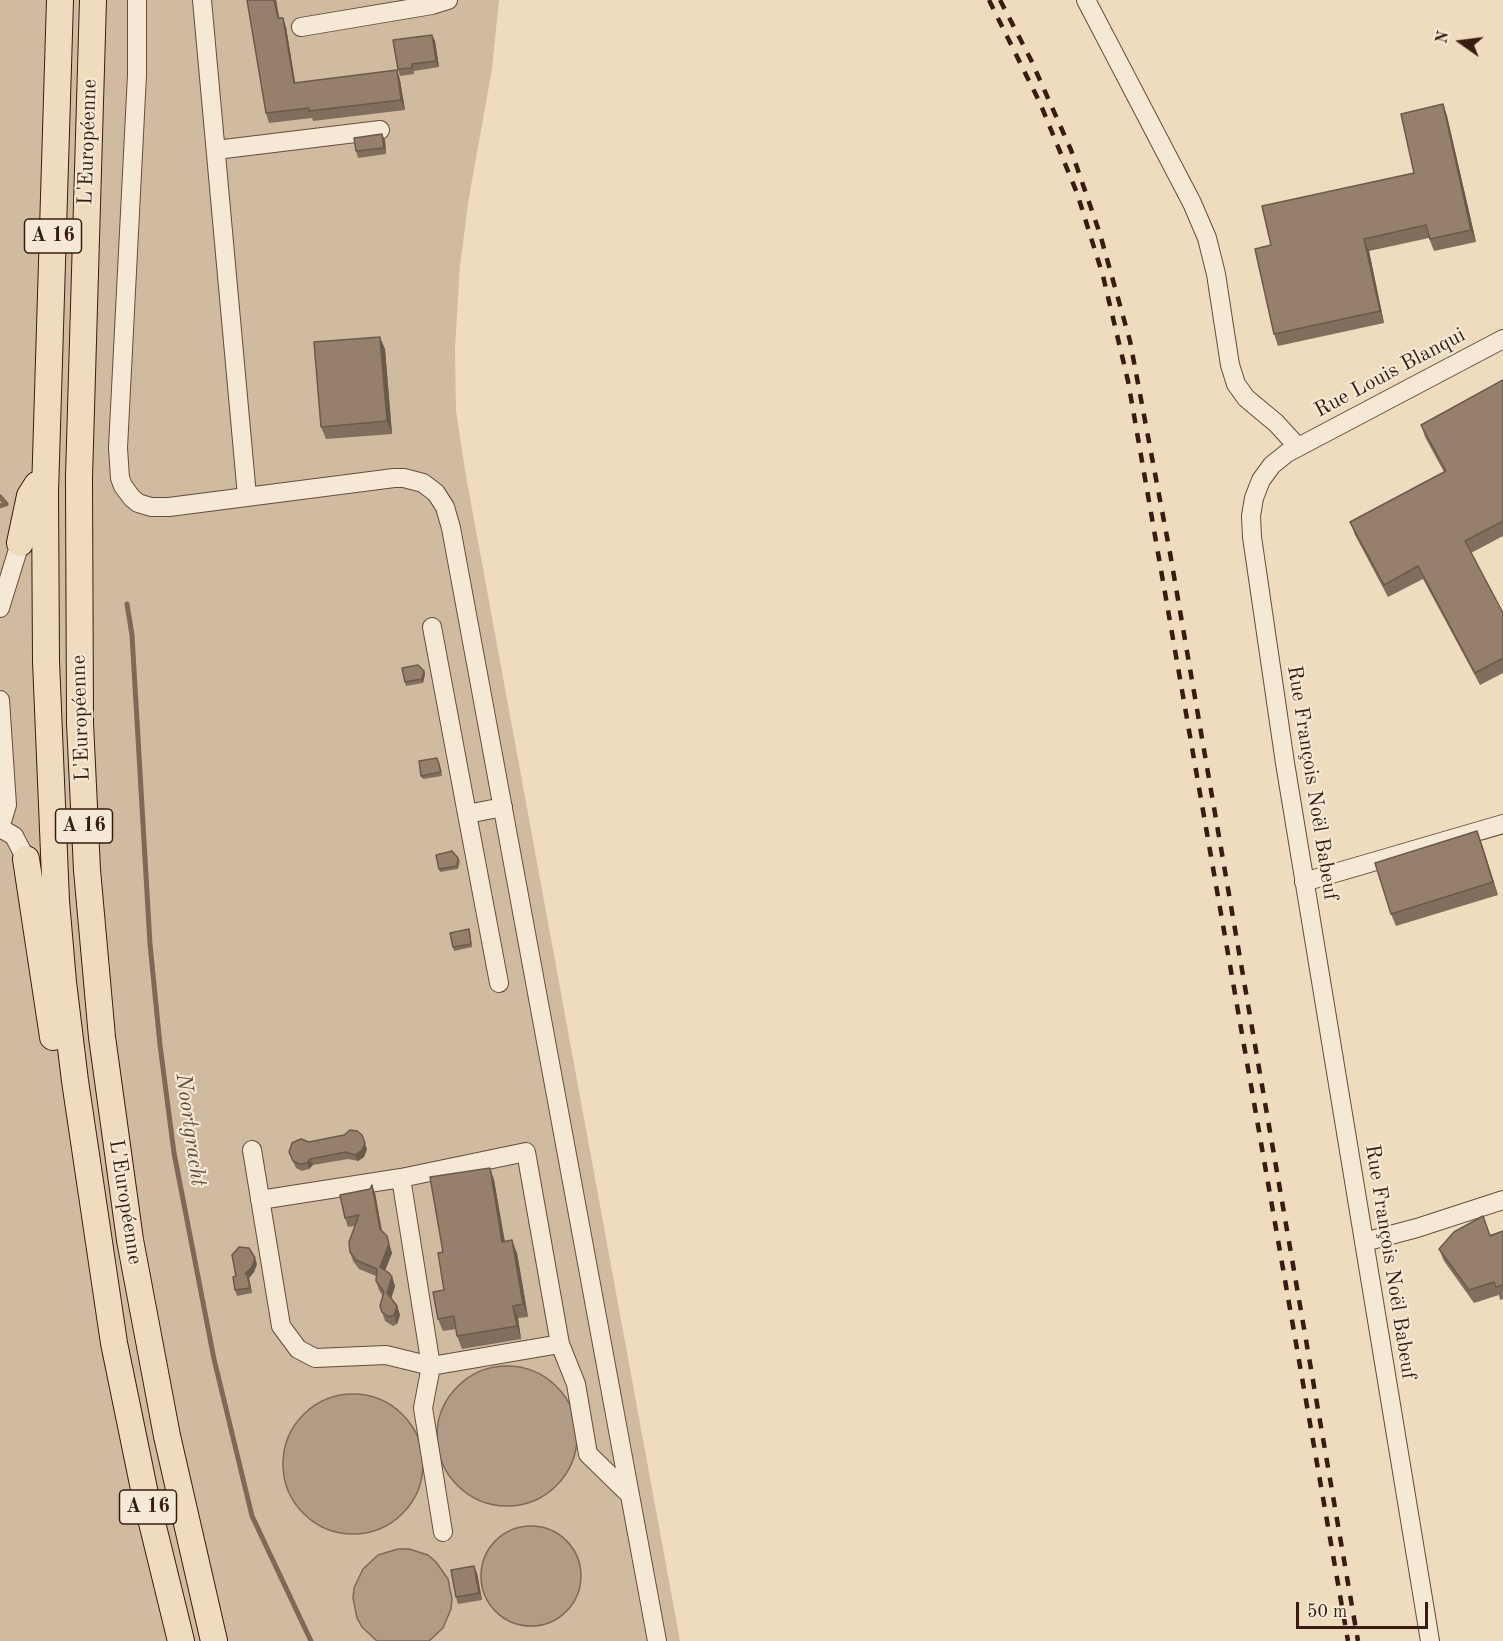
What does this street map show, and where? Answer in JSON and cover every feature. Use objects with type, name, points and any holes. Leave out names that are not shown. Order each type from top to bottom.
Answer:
[{"type":"highway","name":"L'Européenne","points":[[60,0],[45,472],[46,643],[56,901],[72,1057],[120,1372],[145,1494],[181,1641]]},
{"type":"highway","name":"L'Européenne","points":[[93,0],[81,376],[78,572],[80,723],[87,870],[102,1036],[130,1240],[174,1468],[214,1641]]},
{"type":"highway","points":[[90,82],[99,0]]},
{"type":"highway","points":[[20,543],[30,496],[45,472]]},
{"type":"highway","points":[[26,859],[61,1091],[70,1133],[98,1233]]},
{"type":"highway","points":[[120,1372],[136,1520],[159,1617],[162,1641]]},
{"type":"street","points":[[137,0],[137,75],[118,448],[120,477],[123,486],[132,498],[138,503],[151,507],[169,507],[394,478],[414,480],[429,487],[445,507],[452,528],[657,1641]]},
{"type":"street","points":[[202,0],[247,496]]},
{"type":"street","points":[[301,27],[432,5],[448,0]]},
{"type":"street","points":[[1086,0],[1203,228],[1214,262],[1230,365],[1236,384],[1246,399],[1276,423],[1298,447]]},
{"type":"street","points":[[216,150],[380,130]]},
{"type":"street","name":"Rue Louis Blanqui","points":[[1298,447],[1503,339]]},
{"type":"street","name":"Rue François Noël Babeuf","points":[[1298,447],[1272,465],[1261,480],[1252,507],[1251,526],[1275,699],[1430,1641]]},
{"type":"street","points":[[0,568],[20,543]]},
{"type":"street","points":[[0,608],[20,543]]},
{"type":"street","points":[[432,627],[499,983]]},
{"type":"street","points":[[0,700],[7,805],[0,828],[14,836],[26,859]]},
{"type":"street","points":[[467,814],[503,807]]},
{"type":"street","points":[[1305,882],[1503,824]]},
{"type":"street","points":[[252,1150],[281,1326],[298,1348],[315,1358],[386,1355],[430,1366],[560,1344]]},
{"type":"street","points":[[260,1200],[401,1178],[526,1152],[560,1344],[576,1384],[588,1454],[630,1495]]},
{"type":"street","points":[[401,1178],[430,1366],[423,1408],[443,1532]]},
{"type":"street","points":[[1364,1242],[1417,1228],[1503,1200]]},
{"type":"shaded area","points":[[0,0],[499,0],[492,69],[469,197],[460,266],[455,347],[456,411],[466,476],[680,1641],[0,1641]]},
{"type":"shaded area","points":[[507,1366],[534,1371],[556,1387],[572,1409],[577,1436],[572,1463],[556,1485],[534,1501],[507,1506],[480,1501],[458,1485],[442,1463],[437,1436],[442,1409],[458,1387],[480,1371]]},
{"type":"shaded area","points":[[353,1394],[380,1399],[402,1415],[418,1437],[423,1464],[418,1491],[402,1513],[380,1529],[353,1534],[326,1529],[304,1513],[288,1491],[283,1464],[288,1437],[304,1415],[326,1399]]},
{"type":"shaded area","points":[[531,1526],[550,1530],[566,1541],[577,1557],[581,1576],[577,1595],[566,1611],[550,1622],[531,1626],[512,1622],[496,1611],[485,1595],[481,1576],[485,1557],[496,1541],[512,1530]]},
{"type":"shaded area","points":[[398,1549],[409,1549],[428,1555],[448,1579],[452,1599],[451,1609],[443,1628],[429,1641],[377,1641],[362,1627],[357,1618],[353,1598],[354,1588],[363,1569],[378,1555]]},
{"type":"building","points":[[247,0],[274,0],[278,18],[283,18],[294,83],[397,70],[401,100],[309,111],[309,108],[266,113]]},
{"type":"building","points":[[432,35],[436,61],[412,64],[412,68],[398,69],[393,40]]},
{"type":"building","points":[[1443,104],[1471,230],[1430,239],[1426,225],[1364,239],[1380,311],[1274,334],[1255,249],[1271,245],[1262,206],[1414,173],[1401,114]]},
{"type":"building","points":[[382,134],[384,148],[356,151],[354,138]]},
{"type":"building","points":[[380,337],[387,421],[321,427],[314,342]]},
{"type":"building","points":[[1503,380],[1503,521],[1465,541],[1503,613],[1503,658],[1475,673],[1418,566],[1384,585],[1350,522],[1446,471],[1421,425]]},
{"type":"building","points":[[418,665],[424,671],[422,679],[405,682],[402,668]]},
{"type":"building","points":[[437,758],[441,772],[421,776],[419,761]]},
{"type":"building","points":[[1477,831],[1493,882],[1391,914],[1375,863]]},
{"type":"building","points":[[452,851],[458,858],[457,866],[439,869],[436,855]]},
{"type":"building","points":[[469,929],[471,944],[453,947],[450,933]]},
{"type":"building","points":[[350,1130],[362,1135],[365,1143],[362,1150],[355,1155],[346,1152],[310,1159],[307,1163],[300,1164],[293,1161],[289,1152],[292,1143],[301,1139],[309,1142],[344,1135]]},
{"type":"building","points":[[490,1168],[502,1242],[512,1240],[523,1304],[513,1306],[517,1326],[457,1336],[454,1316],[438,1319],[433,1292],[444,1290],[438,1253],[443,1252],[430,1177]]},
{"type":"building","points":[[372,1185],[380,1229],[387,1236],[389,1244],[380,1267],[392,1277],[387,1293],[397,1306],[394,1315],[389,1317],[382,1312],[380,1306],[384,1292],[376,1281],[377,1269],[356,1260],[350,1252],[349,1242],[359,1215],[345,1218],[340,1195],[370,1189]]},
{"type":"building","points":[[1483,1216],[1490,1236],[1503,1231],[1503,1285],[1496,1287],[1494,1282],[1469,1290],[1439,1249],[1454,1232]]},
{"type":"building","points":[[239,1247],[249,1248],[255,1258],[252,1267],[245,1274],[247,1274],[250,1288],[235,1290],[233,1277],[236,1276],[232,1255]]},
{"type":"building","points":[[474,1566],[479,1593],[456,1597],[451,1570]]},
{"type":"waterway","name":"Noortgracht","points":[[0,497],[6,504],[0,506]]},
{"type":"waterway","name":"Noortgracht","points":[[127,604],[132,635],[150,944],[174,1153],[214,1359],[252,1516],[311,1641]]},
{"type":"railway","points":[[989,0],[1040,103],[1077,193],[1103,276],[1128,381],[1348,1641]]},
{"type":"railway","points":[[1000,0],[1031,60],[1071,150],[1100,234],[1130,341],[1170,553],[1358,1641]]}]
